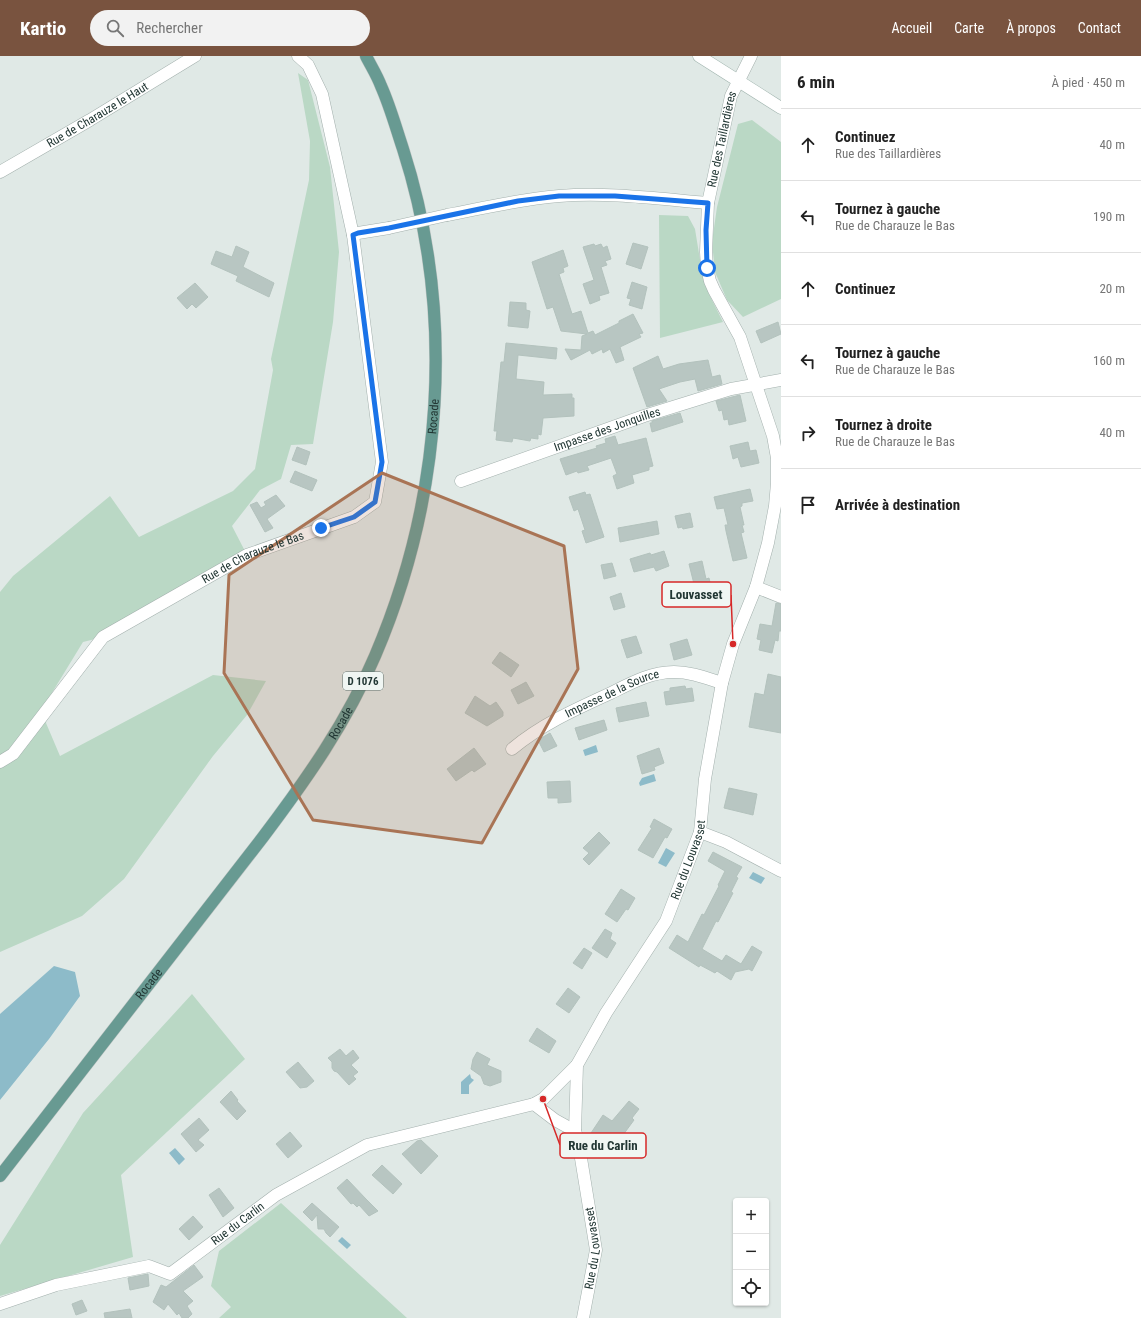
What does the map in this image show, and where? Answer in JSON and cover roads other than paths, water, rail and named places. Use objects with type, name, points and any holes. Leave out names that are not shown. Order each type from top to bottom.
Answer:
[{"type":"main road","name":"Rocade","points":[[366,56],[381,85]]},
{"type":"main road","name":"Rocade","points":[[0,1176],[263,837],[300,787],[335,734],[356,697],[375,657],[393,612],[417,531],[426,485],[436,394],[436,346],[427,250],[419,208],[408,167],[381,85],[375,56]]},
{"type":"street","name":"Rue de Charauze le Haut","points":[[0,172],[90,120],[195,56]]},
{"type":"street","points":[[298,56],[308,65],[322,94],[353,235],[518,201],[565,196],[615,196],[708,203]]},
{"type":"street","points":[[699,56],[781,108]]},
{"type":"street","name":"Rue des Taillardières","points":[[750,56],[731,96],[708,203],[706,252],[710,281],[740,337],[756,384]]},
{"type":"street","name":"Rue de Charauze le Bas","points":[[0,762],[13,754],[103,637],[246,555],[354,517],[375,502],[382,462],[353,235]]},
{"type":"street","name":"Impasse des Jonquilles","points":[[461,481],[644,416],[731,390],[781,380]]},
{"type":"street","name":"Rue du Louvasset","points":[[583,1318],[596,1250],[578,1140],[575,1131],[577,1066],[606,1013],[666,921],[700,832],[705,780],[722,683],[733,644],[756,587],[768,543],[777,482],[777,458],[773,436],[756,384]]},
{"type":"street","points":[[756,587],[781,597]]},
{"type":"street","name":"Impasse de la Source","points":[[512,749],[524,738],[561,715],[650,674],[674,672],[695,674],[722,683]]},
{"type":"street","points":[[700,832],[726,842],[781,871]]},
{"type":"street","name":"Rue du Carlin","points":[[0,1304],[56,1285],[149,1266],[170,1274],[276,1195],[367,1145],[534,1104],[543,1099],[577,1066]]},
{"type":"street","points":[[534,1104],[555,1120],[575,1131]]},
{"type":"water","points":[[596,745],[598,752],[585,756],[583,750]]},
{"type":"water","points":[[654,774],[656,781],[640,786],[639,783],[642,778]]},
{"type":"water","points":[[666,848],[675,853],[666,867],[658,863]]},
{"type":"water","points":[[753,872],[765,878],[761,884],[749,878]]},
{"type":"water","points":[[54,966],[75,972],[80,996],[49,1039],[0,1100],[0,1014]]},
{"type":"water","points":[[470,1074],[471,1078],[474,1080],[469,1085],[469,1094],[461,1094],[461,1082]]},
{"type":"water","points":[[175,1148],[185,1159],[179,1165],[169,1153]]},
{"type":"water","points":[[342,1237],[351,1245],[347,1249],[338,1241]]},
{"type":"place","name":"Louvasset","points":[[733,644]]},
{"type":"place","name":"Rue du Carlin","points":[[543,1099]]}]
